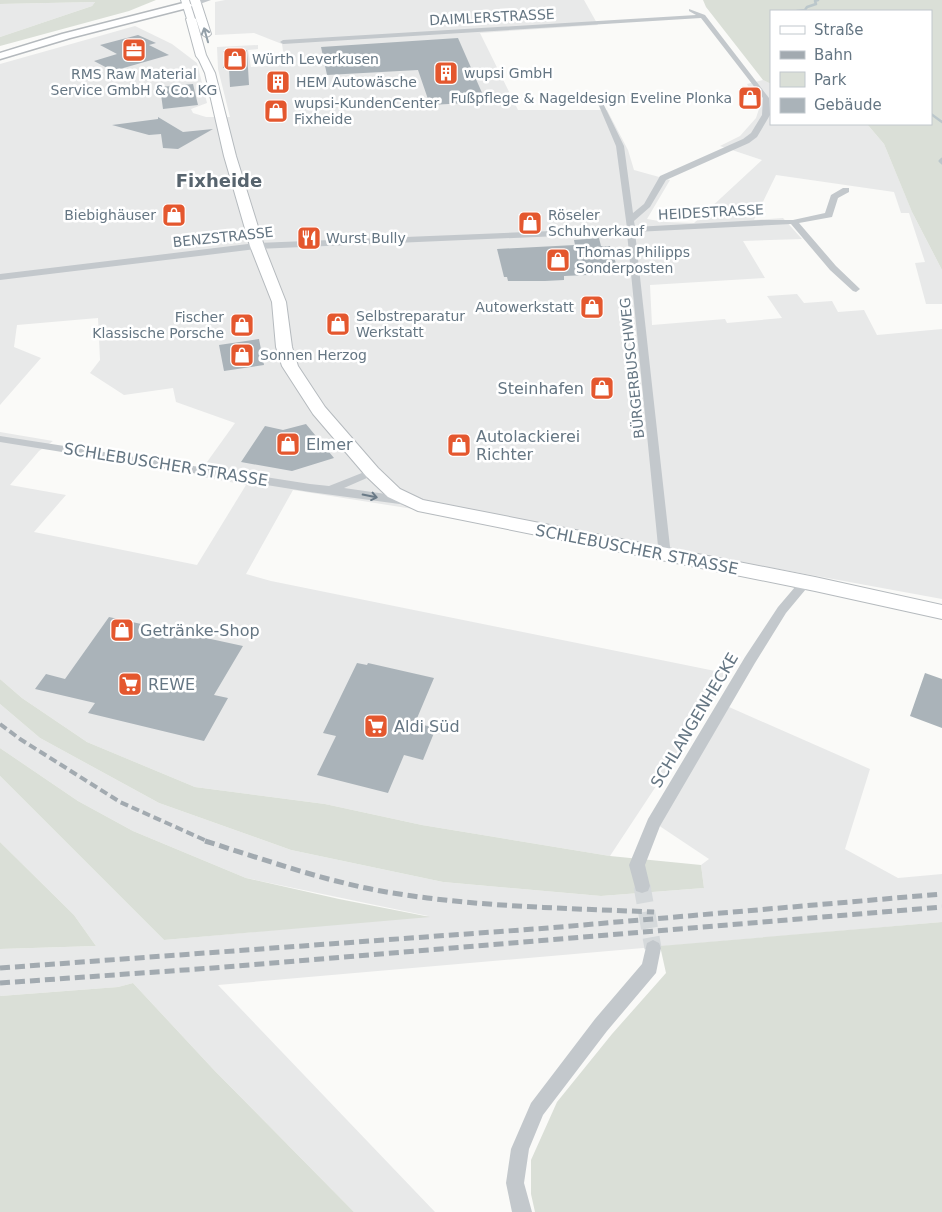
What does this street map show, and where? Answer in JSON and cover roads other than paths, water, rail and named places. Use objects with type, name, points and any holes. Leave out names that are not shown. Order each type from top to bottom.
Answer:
[{"type":"highway","points":[[0,49],[63,30],[149,9],[172,0]]},
{"type":"highway","points":[[149,9],[190,5]]},
{"type":"highway","points":[[0,56],[133,18],[167,16],[190,5]]},
{"type":"main road","points":[[190,5],[210,47],[209,55],[204,58]]},
{"type":"main road","points":[[190,5],[201,56],[204,58],[210,73],[230,156],[257,246],[278,302],[284,347],[290,366],[319,410],[372,472],[394,493],[407,501]]},
{"type":"main road","name":"SCHLEBUSCHER STRASSE","points":[[407,501],[418,506],[942,612]]},
{"type":"street","points":[[190,5],[208,0]]},
{"type":"street","points":[[630,225],[647,205],[663,178],[746,141],[760,128],[766,114],[766,98],[702,16],[691,10]]},
{"type":"street","name":"DAIMLERSTRASSE","points":[[283,42],[702,16]]},
{"type":"street","name":"BÜRGERBUSCHWEG","points":[[596,95],[620,146],[665,556]]},
{"type":"street","name":"HEIDESTRASSE","points":[[630,225],[793,222],[830,215],[834,197],[846,190]]},
{"type":"street","points":[[793,222],[834,268],[856,289]]},
{"type":"street","name":"BENZSTRASSE","points":[[0,277],[257,246],[630,225]]},
{"type":"street","name":"SCHLEBUSCHER STRASSE","points":[[0,439],[310,488],[333,488],[375,498],[407,501]]},
{"type":"street","name":"SCHLEBUSCHER STRASSE","points":[[333,488],[372,472]]},
{"type":"street","name":"SCHLANGENHECKE","points":[[642,886],[637,865],[653,824],[750,660],[782,610],[805,583]]},
{"type":"street","points":[[522,1212],[515,1183],[520,1149],[537,1109],[601,1025],[650,967],[653,948]]},
{"type":"waterway","points":[[805,10],[807,7],[816,4],[815,1],[818,0]]},
{"type":"waterway","points":[[932,115],[942,122]]},
{"type":"waterway","points":[[942,159],[940,161],[942,163]]},
{"type":"tunnel","points":[[642,886],[653,948]]},
{"type":"railway","points":[[0,724],[20,739],[120,802],[209,842]]},
{"type":"railway","points":[[205,841],[314,875],[381,891],[483,904],[654,912]]},
{"type":"railway","points":[[0,968],[548,928],[942,894]]},
{"type":"railway","points":[[0,983],[213,968],[942,907]]},
{"type":"place","name":"RMS Raw Material Service GmbH & Co. KG","points":[[134,50]]},
{"type":"place","name":"Würth Leverkusen","points":[[235,59]]},
{"type":"place","name":"wupsi GmbH","points":[[446,73]]},
{"type":"place","name":"HEM Autowäsche","points":[[278,82]]},
{"type":"place","name":"Fußpflege & Nageldesign Eveline Plonka","points":[[750,98]]},
{"type":"place","name":"wupsi-KundenCenter Fixheide","points":[[276,111]]},
{"type":"place","name":"Biebighäuser","points":[[174,215]]},
{"type":"place","name":"Röseler Schuhverkauf","points":[[530,223]]},
{"type":"place","name":"Wurst Bully","points":[[309,238]]},
{"type":"place","name":"Thomas Philipps Sonderposten","points":[[558,260]]},
{"type":"place","name":"Autowerkstatt","points":[[592,307]]},
{"type":"place","name":"Selbstreparatur Werkstatt","points":[[338,324]]},
{"type":"place","name":"Fischer Klassische Porsche","points":[[242,325]]},
{"type":"place","name":"Sonnen Herzog","points":[[242,355]]},
{"type":"place","name":"Steinhafen","points":[[602,388]]},
{"type":"place","name":"Elmer","points":[[288,444]]},
{"type":"place","name":"Autolackierei Richter","points":[[459,445]]},
{"type":"place","name":"Getränke-Shop","points":[[122,630]]},
{"type":"place","name":"REWE","points":[[130,684]]},
{"type":"place","name":"Aldi Süd","points":[[376,726]]},
{"type":"district","name":"Fixheide","points":[[219,181]]}]
